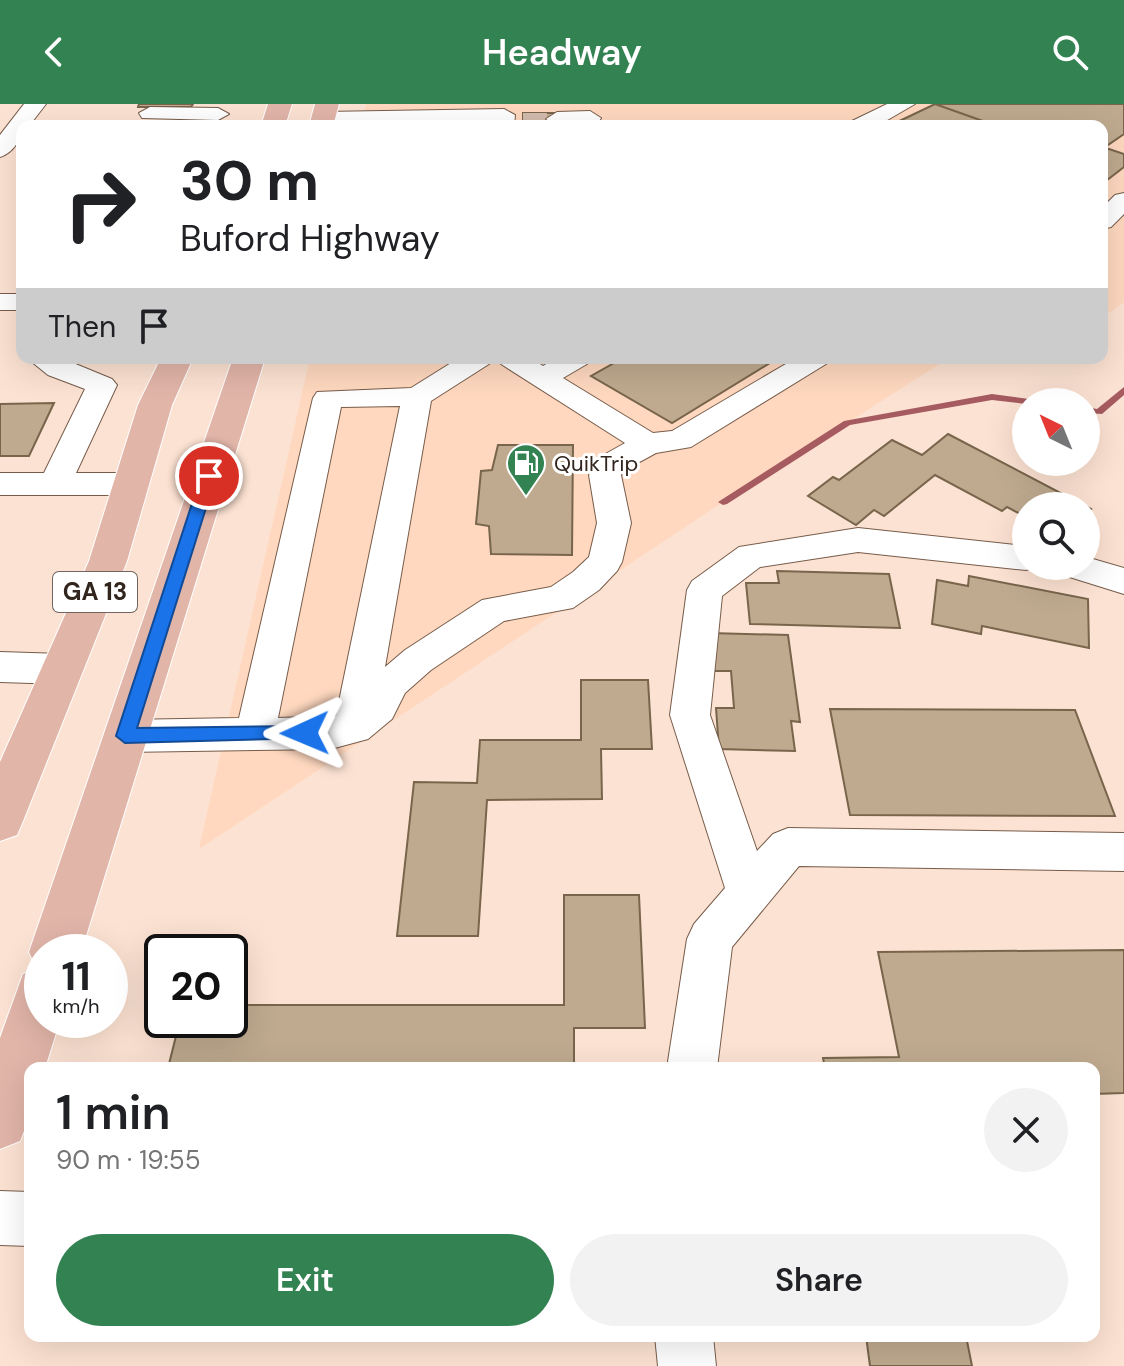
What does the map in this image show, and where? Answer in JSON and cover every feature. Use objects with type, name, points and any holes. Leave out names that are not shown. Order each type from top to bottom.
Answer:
[{"type":"main road","name":"GA 13","points":[[0,821],[108,561],[155,405],[174,364]]},
{"type":"main road","name":"GA 13","points":[[61,934],[247,364]]},
{"type":"main road","points":[[0,1121],[27,1038]]},
{"type":"street","points":[[23,120],[35,104]]},
{"type":"street","points":[[872,120],[904,104]]},
{"type":"street","points":[[150,113],[218,115]]},
{"type":"street","points":[[399,120],[412,116],[504,115],[508,120]]},
{"type":"street","points":[[324,116],[369,120]]},
{"type":"street","points":[[0,150],[16,129]]},
{"type":"street","points":[[1108,216],[1124,200]]},
{"type":"street","points":[[50,364],[102,385],[55,483]]},
{"type":"street","points":[[255,734],[328,398],[417,397],[469,364]]},
{"type":"street","points":[[520,364],[648,444]]},
{"type":"street","points":[[542,378],[566,364]]},
{"type":"street","points":[[125,736],[331,733],[354,728],[378,708],[391,683],[418,660],[495,609],[560,599],[586,581],[605,562],[614,523],[605,475],[611,464],[648,444],[680,440],[806,364]]},
{"type":"street","points":[[354,728],[417,397]]},
{"type":"street","points":[[0,484],[133,484]]},
{"type":"street","points":[[749,892],[690,715],[705,590],[751,556],[858,540],[1012,556]]},
{"type":"street","points":[[1100,574],[1124,581]]},
{"type":"street","points":[[0,667],[62,669]]},
{"type":"street","points":[[693,1062],[710,939],[788,847],[1124,852]]},
{"type":"street","points":[[0,1218],[24,1219]]},
{"type":"street","points":[[685,1342],[687,1366]]},
{"type":"shaded area","points":[[366,104],[1124,104],[1124,302],[1108,314],[1108,120],[363,120]]},
{"type":"shaded area","points":[[309,364],[940,364],[723,502],[199,849]]},
{"type":"building","points":[[139,104],[193,104],[191,107],[138,107]]},
{"type":"building","points":[[935,104],[980,120],[902,120]]},
{"type":"building","points":[[935,104],[1124,104],[1124,134],[1108,145],[1108,120],[980,120]]},
{"type":"building","points":[[523,113],[557,113],[558,120],[523,120]]},
{"type":"building","points":[[1108,149],[1124,154],[1124,167],[1108,179]]},
{"type":"building","points":[[612,364],[768,364],[672,423],[591,376]]},
{"type":"building","points":[[54,403],[29,456],[0,456],[0,404]]},
{"type":"building","points":[[948,434],[1012,468],[1012,476],[1028,476],[1058,492],[1012,492],[1012,510],[1007,507],[1002,511],[935,475],[884,516],[874,510],[856,525],[808,496],[833,477],[839,480],[892,440],[922,455]]},
{"type":"building","name":"QuikTrip","points":[[498,445],[573,445],[572,555],[491,554],[489,526],[476,524],[481,471],[492,470]]},
{"type":"building","points":[[777,571],[889,574],[900,628],[750,624],[746,583],[779,583]]},
{"type":"building","points":[[969,576],[1088,599],[1089,648],[982,626],[981,634],[932,624],[937,580],[968,586]]},
{"type":"building","points":[[710,633],[788,635],[800,722],[791,721],[795,751],[719,749],[716,708],[734,708],[731,671],[712,671]]},
{"type":"building","points":[[581,680],[648,680],[652,749],[601,749],[602,799],[487,800],[478,936],[397,936],[414,782],[477,783],[480,740],[581,740]]},
{"type":"building","points":[[830,709],[1075,710],[1115,816],[850,815]]},
{"type":"building","points":[[564,895],[639,895],[645,1028],[574,1028],[574,1062],[170,1062],[176,1038],[248,1038],[248,1005],[564,1005]]},
{"type":"building","points":[[1124,950],[1124,1093],[1100,1094],[1100,1062],[824,1062],[823,1058],[899,1057],[878,952]]},
{"type":"building","points":[[867,1342],[967,1342],[972,1366],[870,1366]]},
{"type":"waterway","points":[[1100,411],[1124,390]]},
{"type":"waterway","points":[[723,502],[847,423],[992,397],[1012,400]]},
{"type":"place","name":"QuikTrip","points":[[526,497]]},
{"type":"route","points":[[209,476],[125,736],[305,733]]}]
